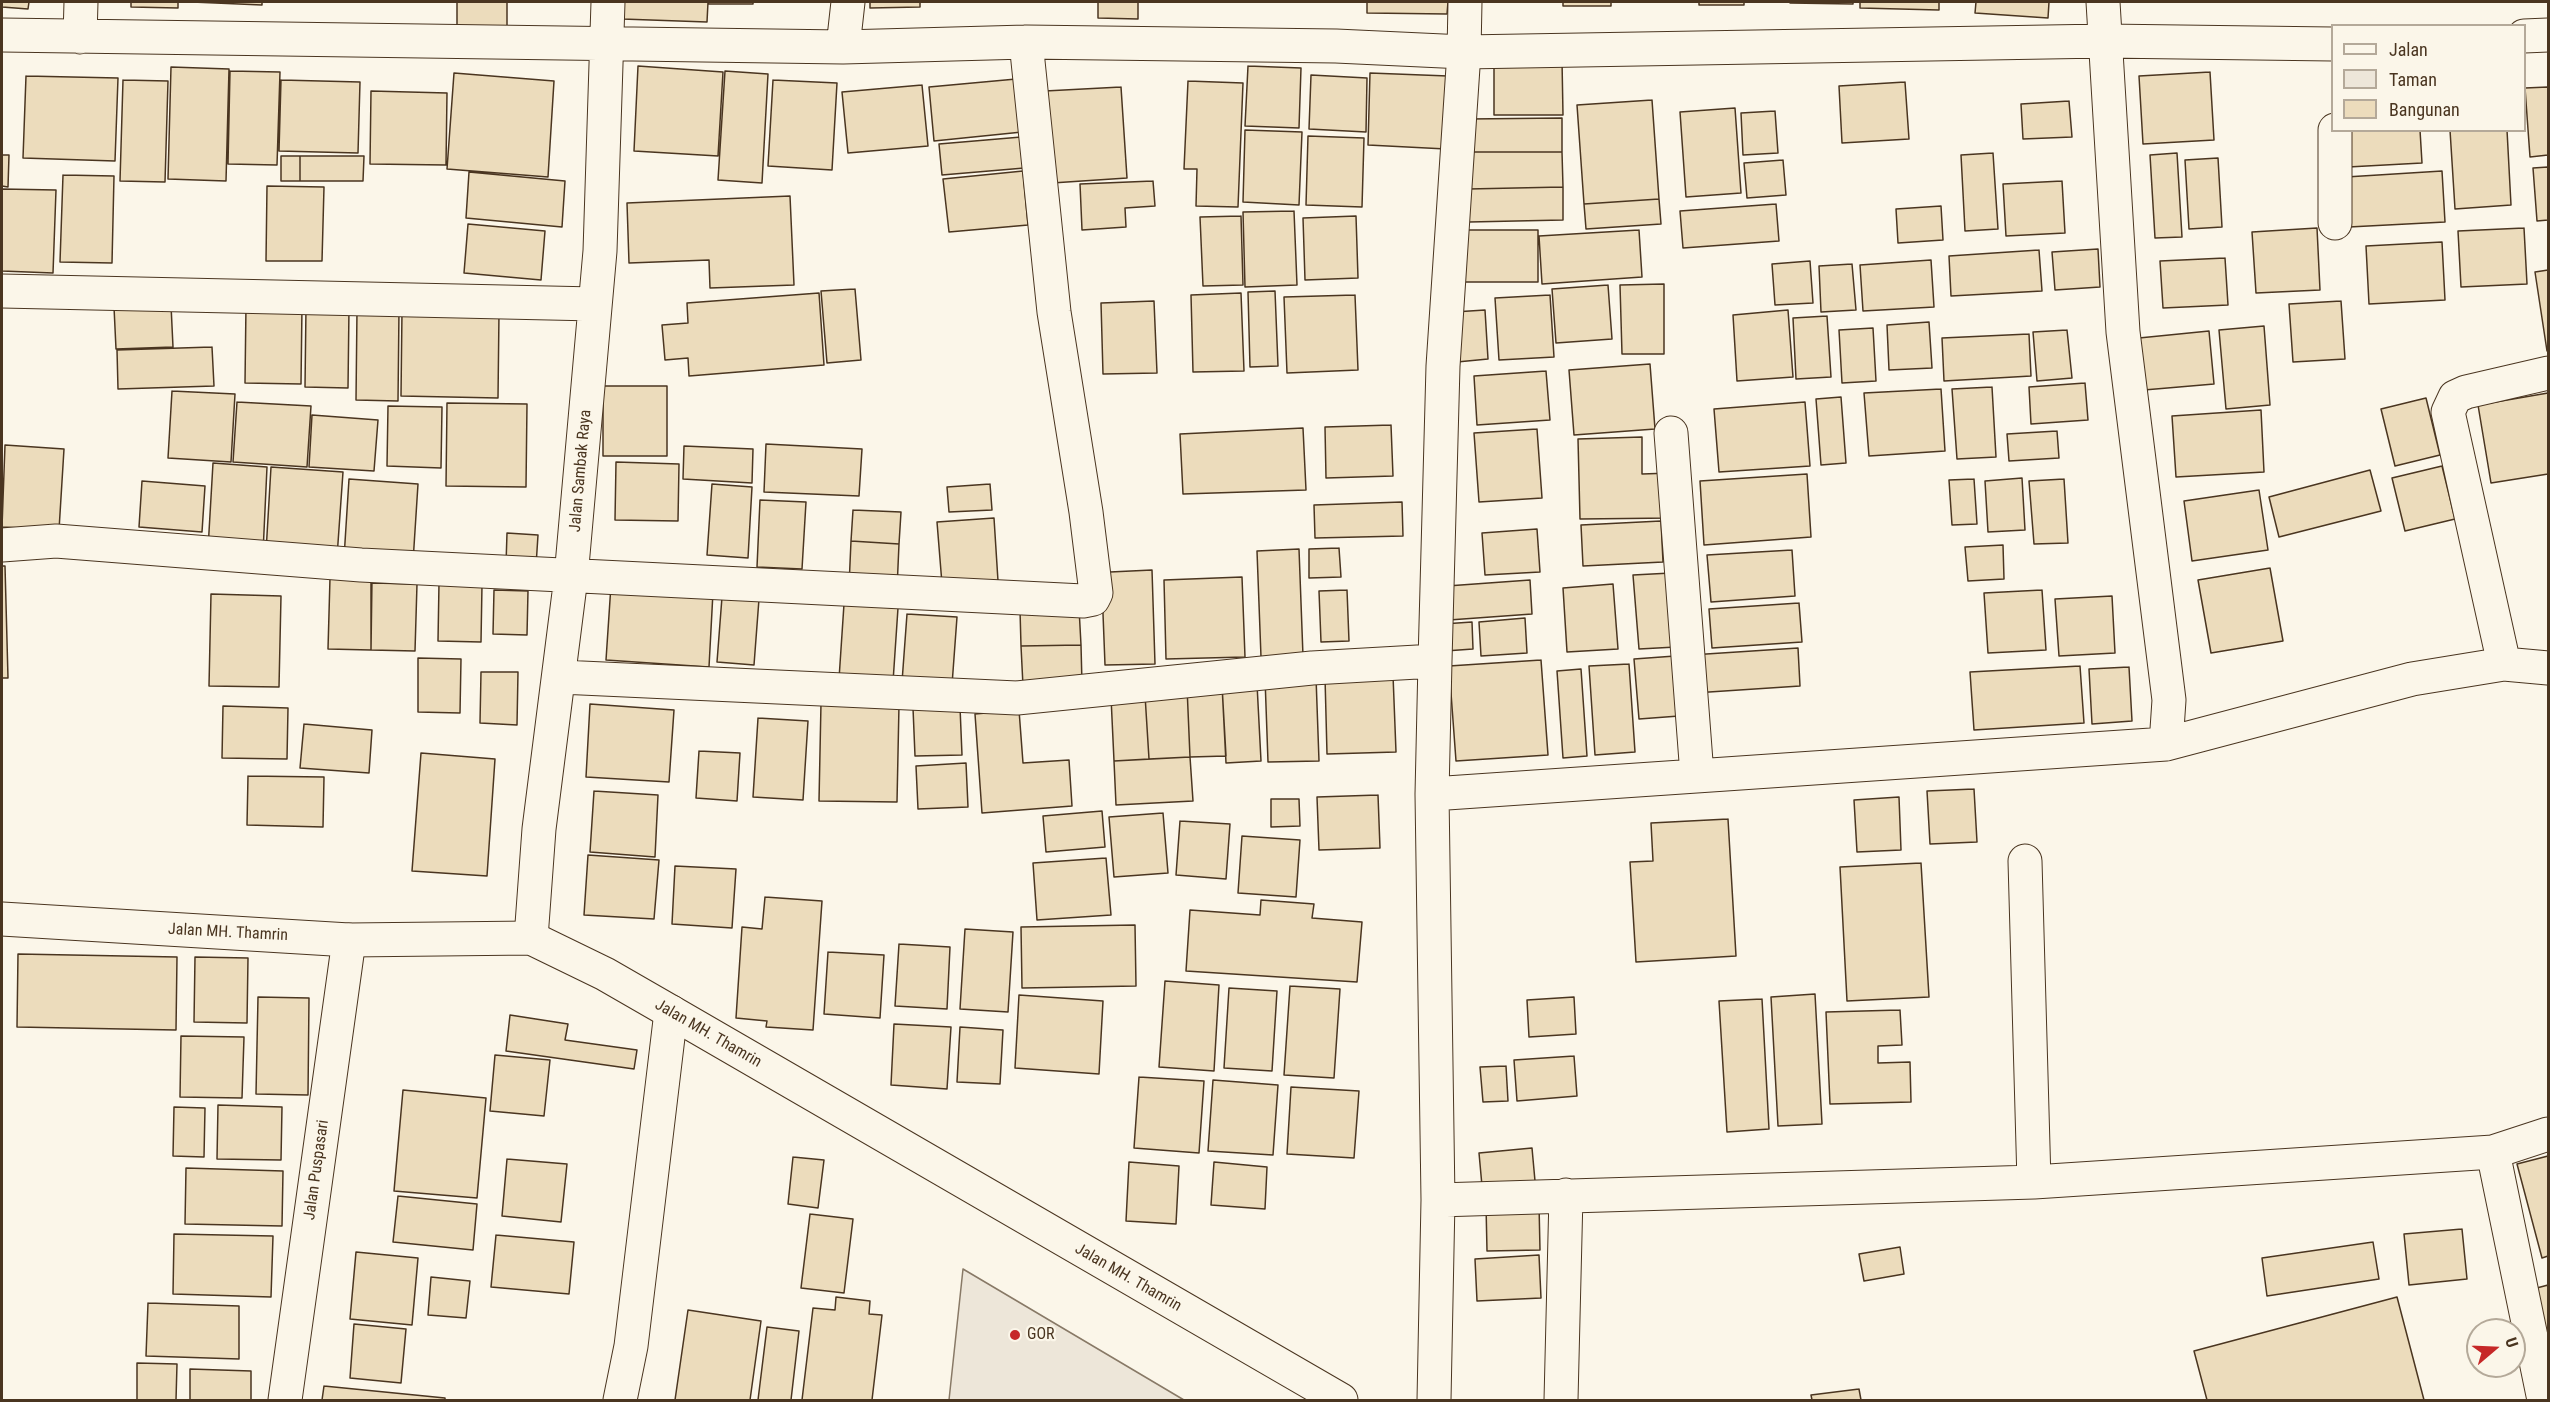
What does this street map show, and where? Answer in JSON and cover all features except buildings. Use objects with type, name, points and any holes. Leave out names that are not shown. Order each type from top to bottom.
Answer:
[{"type":"street","points":[[80,37],[81,2]]},
{"type":"street","name":"Jalan Sambak Raya","points":[[531,939],[539,829],[571,577],[600,251],[608,2]]},
{"type":"street","points":[[843,47],[848,2]]},
{"type":"street","points":[[1434,1401],[1438,1200],[1432,794],[1443,366],[1464,52],[1465,2]]},
{"type":"street","points":[[2103,2],[2123,332],[2169,700],[2166,744]]},
{"type":"street","points":[[2,35],[843,47],[1026,42],[1324,46],[1464,52],[2105,42],[2331,44]]},
{"type":"street","points":[[2526,36],[2548,35]]},
{"type":"street","points":[[2,544],[56,541],[362,565],[1089,601],[1096,597],[1086,512],[1054,312],[1026,42]]},
{"type":"street","points":[[2335,132],[2335,223]]},
{"type":"street","points":[[2,291],[595,304]]},
{"type":"street","points":[[2504,664],[2448,412],[2456,397],[2466,392],[2548,373]]},
{"type":"street","points":[[1671,433],[1697,775]]},
{"type":"street","points":[[560,677],[1017,698],[1312,668],[1435,662]]},
{"type":"street","points":[[1432,794],[2166,744],[2412,679],[2504,664],[2548,668]]},
{"type":"street","points":[[2025,861],[2034,1182]]},
{"type":"street","name":"Jalan MH. Thamrin","points":[[2,919],[349,940],[531,939],[605,974],[1341,1401]]},
{"type":"street","name":"Jalan Puspasari","points":[[285,1401],[349,940]]},
{"type":"street","points":[[620,1401],[630,1346],[671,1012]]},
{"type":"street","points":[[1438,1200],[2034,1182],[2493,1152],[2548,1134]]},
{"type":"street","points":[[2493,1152],[2544,1401]]},
{"type":"street","points":[[1560,1401],[1566,1195]]},
{"type":"green space","name":"GOR","points":[[963,1269],[1184,1400],[949,1400]]},
{"type":"place","name":"GOR","points":[[1015,1335]]}]
